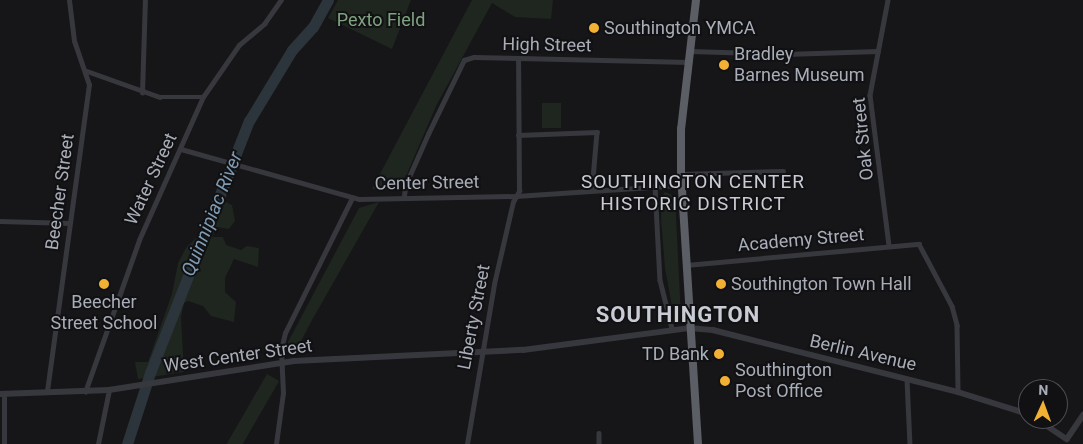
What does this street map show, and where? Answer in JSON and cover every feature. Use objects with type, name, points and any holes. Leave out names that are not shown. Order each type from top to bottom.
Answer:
[{"type":"highway","points":[[696,0],[681,129],[681,185],[698,444]]},
{"type":"street","name":"Beecher Street","points":[[47,391],[89,85],[87,71],[74,41],[69,0]]},
{"type":"street","points":[[142,93],[145,0]]},
{"type":"street","name":"Water Street","points":[[85,392],[139,240],[203,97],[240,45],[264,24],[281,0]]},
{"type":"street","name":"Oak Street","points":[[888,0],[870,95],[889,246]]},
{"type":"street","points":[[690,51],[785,54],[878,51]]},
{"type":"street","name":"High Street","points":[[404,196],[405,186],[464,60],[474,57],[689,62]]},
{"type":"street","name":"Liberty Street","points":[[467,444],[480,352],[516,196],[519,191],[518,59]]},
{"type":"street","points":[[87,71],[142,93],[160,97],[203,97]]},
{"type":"street","points":[[518,135],[597,132],[592,190]]},
{"type":"street","name":"Center Street","points":[[181,149],[352,198],[516,196],[681,185]]},
{"type":"street","points":[[681,174],[783,171]]},
{"type":"street","points":[[655,186],[660,280],[672,328]]},
{"type":"street","points":[[276,444],[283,393],[281,350],[284,333],[352,198]]},
{"type":"street","points":[[0,221],[69,223]]},
{"type":"street","name":"Academy Street","points":[[686,265],[919,244],[952,306],[957,325],[958,392]]},
{"type":"street","name":"West Center Street","points":[[2,394],[108,390],[282,362],[548,347],[672,328]]},
{"type":"street","name":"Berlin Avenue","points":[[672,328],[713,330],[958,392],[1018,411]]},
{"type":"street","points":[[907,379],[910,444]]},
{"type":"street","points":[[98,444],[108,390]]},
{"type":"street","points":[[2,394],[4,444]]},
{"type":"street","points":[[1052,429],[1069,441],[1083,415]]},
{"type":"street","points":[[599,433],[600,444]]},
{"type":"green space","name":"Pexto Field","points":[[338,0],[411,0],[392,49],[328,18]]},
{"type":"green space","points":[[472,0],[553,0],[551,19],[515,17],[492,3],[436,106],[400,190],[372,189]]},
{"type":"green space","points":[[542,103],[561,103],[561,128],[542,128]]},
{"type":"green space","points":[[228,169],[237,171],[224,201],[232,205],[235,221],[229,229],[217,227],[212,237],[223,237],[226,245],[241,250],[247,246],[259,248],[258,267],[234,259],[225,278],[225,292],[236,302],[234,322],[211,316],[203,306],[188,301],[184,303],[181,317],[184,372],[138,379],[135,362],[148,362],[172,294],[178,263],[186,248],[205,229]]},
{"type":"green space","points":[[665,192],[675,196],[681,317],[675,317],[673,312],[665,268],[661,219],[662,197]]},
{"type":"green space","points":[[379,202],[294,354],[288,348],[288,342],[359,208]]},
{"type":"green space","points":[[267,374],[279,381],[243,444],[227,444]]},
{"type":"waterway","name":"Quinnipiac River","points":[[127,444],[150,373],[249,121],[292,50],[313,27],[328,0]]},
{"type":"place","name":"Southington YMCA","points":[[594,28]]},
{"type":"place","name":"Bradley Barnes Museum","points":[[724,65]]},
{"type":"place","name":"Beecher Street School","points":[[104,284]]},
{"type":"place","name":"Southington Town Hall","points":[[721,284]]},
{"type":"place","name":"TD Bank","points":[[719,354]]},
{"type":"place","name":"Southington Post Office","points":[[725,381]]},
{"type":"district","name":"SOUTHINGTON CENTER HISTORIC DISTRICT","points":[[693,193]]},
{"type":"district","name":"SOUTHINGTON","points":[[678,315]]}]
